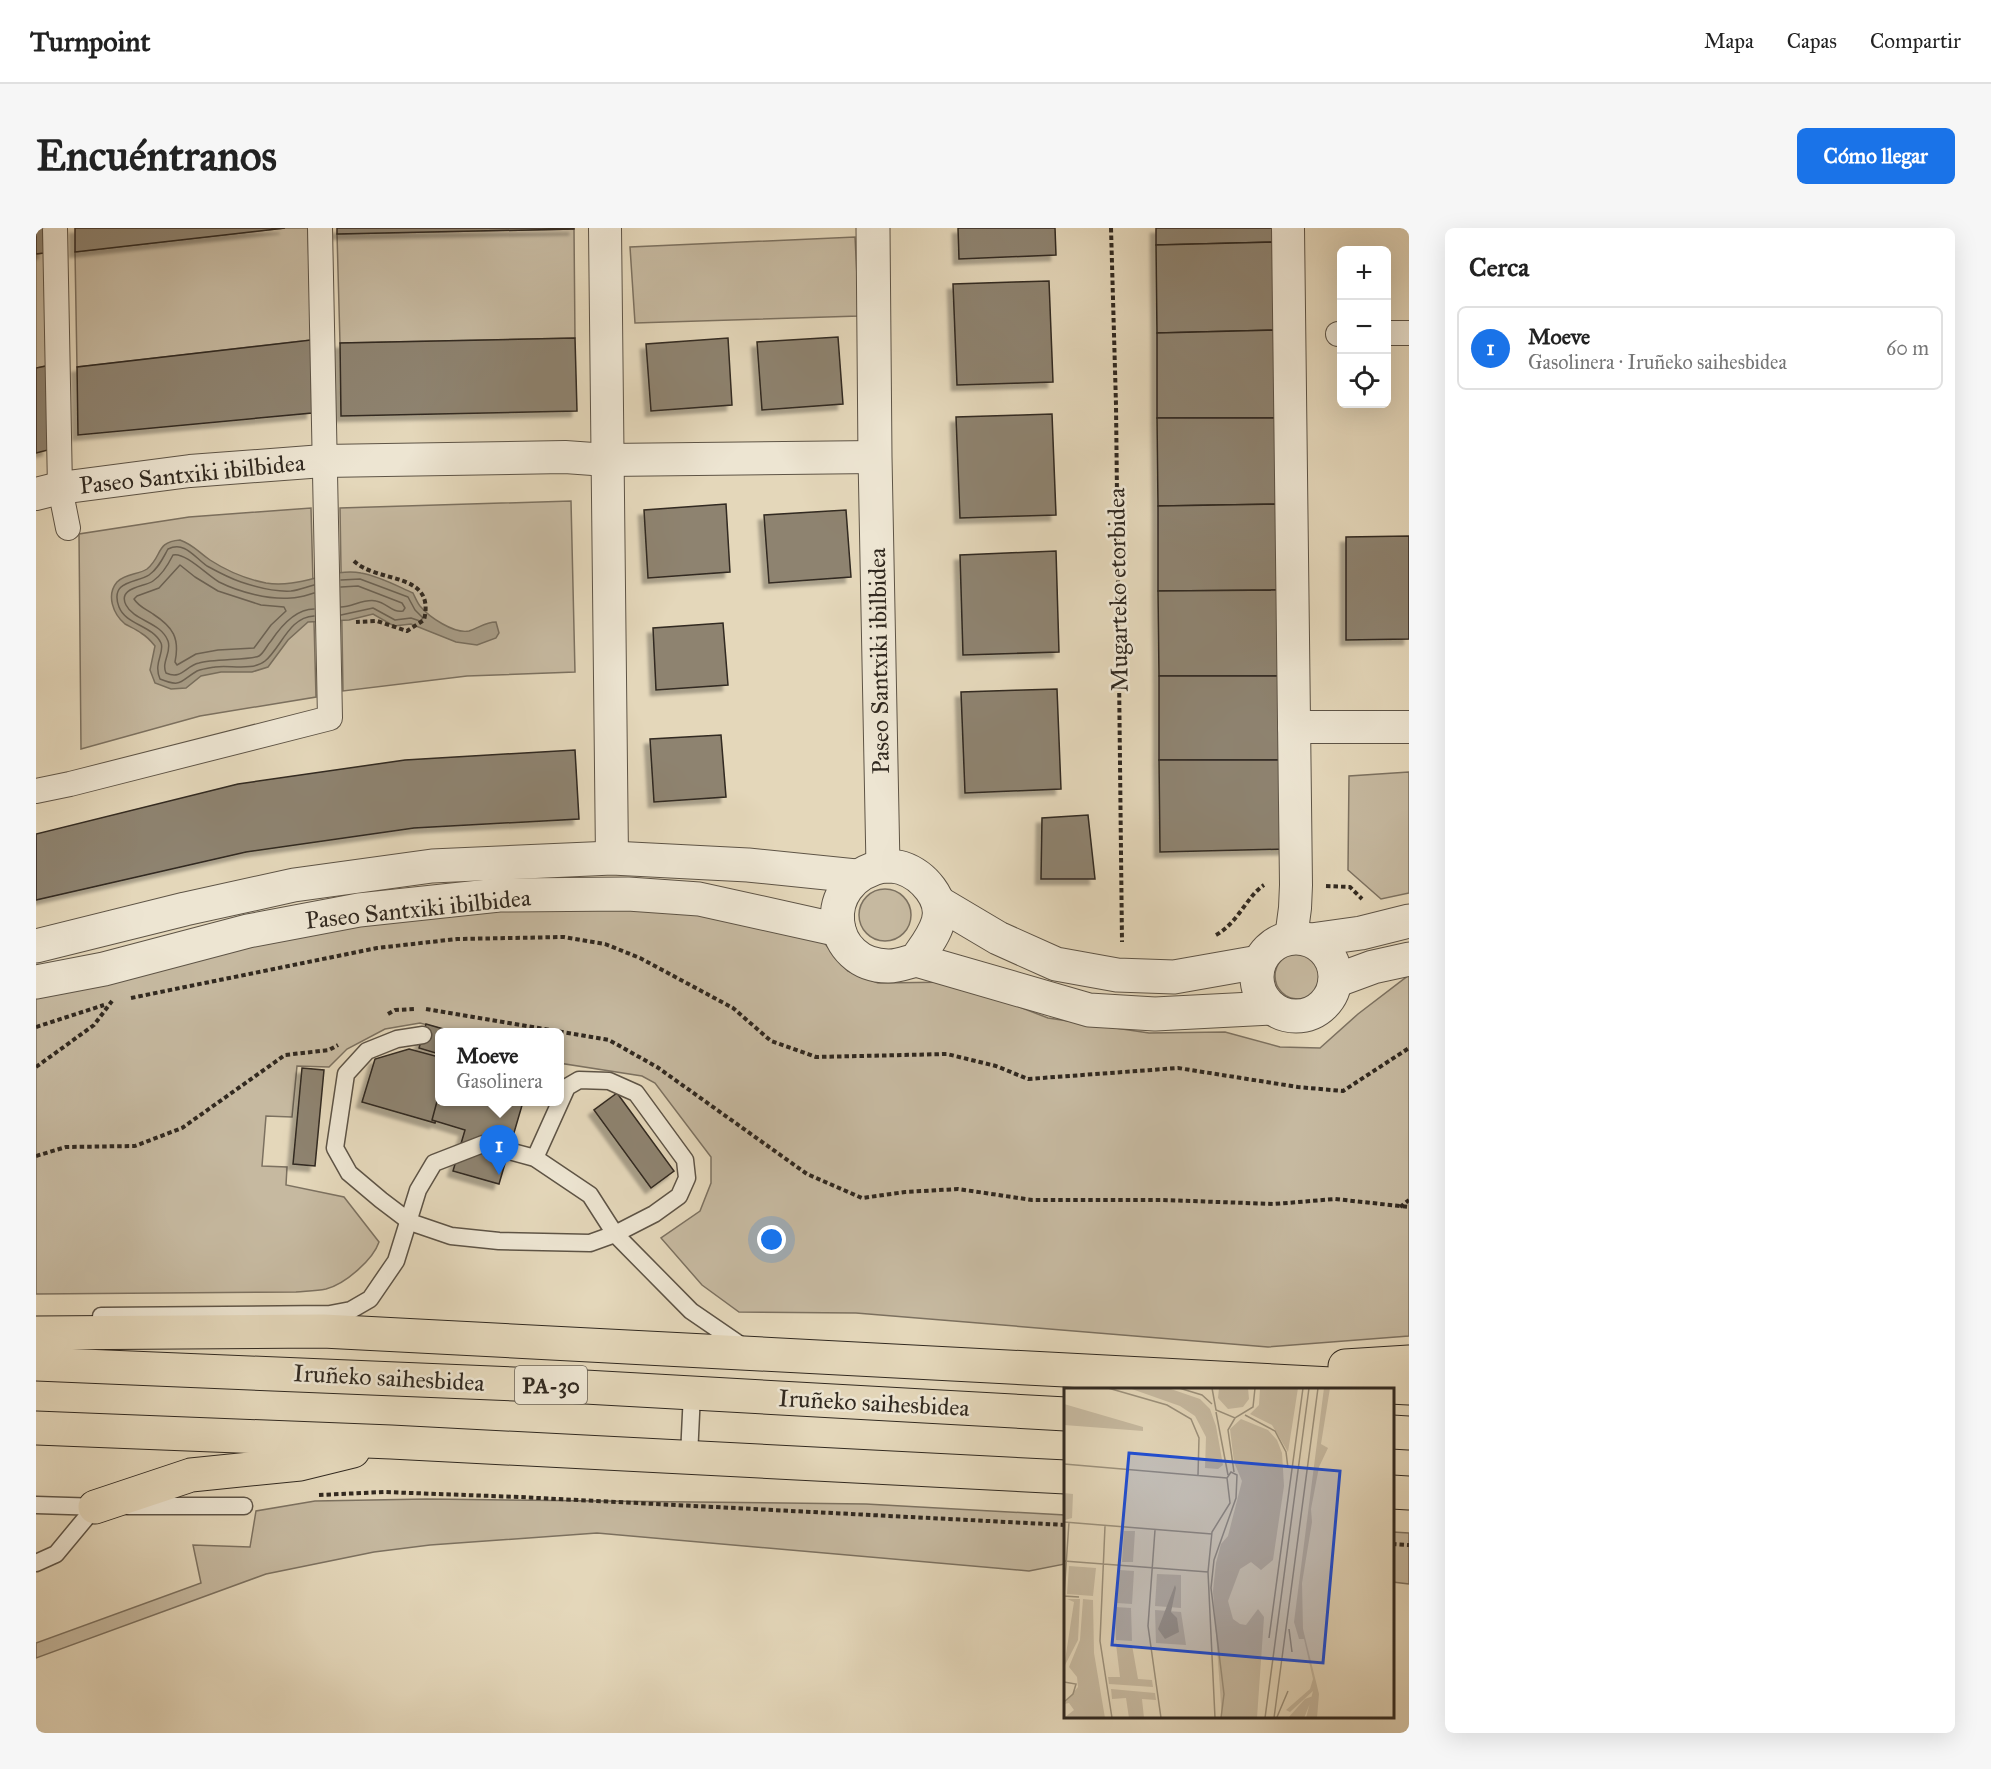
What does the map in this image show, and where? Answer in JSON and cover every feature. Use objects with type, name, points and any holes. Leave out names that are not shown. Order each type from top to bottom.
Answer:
[{"type":"highway","points":[[40,1323],[323,1330],[1409,1388]]},
{"type":"highway","points":[[1211,1377],[1268,1365],[1359,1366],[1409,1362]]},
{"type":"highway","name":"Iruñeko saihesbidea","points":[[36,1364],[692,1393],[1064,1414]]},
{"type":"highway","points":[[36,1428],[688,1456],[1064,1477]]},
{"type":"highway","points":[[1394,1432],[1409,1433]]},
{"type":"highway","points":[[95,1507],[191,1475],[300,1464],[391,1442]]},
{"type":"highway","points":[[1394,1492],[1409,1493]]},
{"type":"street","name":"Paseo Santxiki ibilbidea","points":[[56,228],[48,491],[68,528]]},
{"type":"street","name":"Paseo Santxiki ibilbidea","points":[[36,791],[330,718],[320,228]]},
{"type":"street","points":[[605,228],[612,858]]},
{"type":"street","name":"Paseo Santxiki ibilbidea","points":[[36,946],[294,885],[432,867],[612,858],[870,871],[875,457],[873,228]]},
{"type":"street","points":[[1287,228],[1295,908],[1301,939]]},
{"type":"street","points":[[1391,333],[1409,333]]},
{"type":"street","name":"Paseo Santxiki ibilbidea","points":[[48,491],[190,471],[323,461],[565,457],[607,460],[875,457]]},
{"type":"street","points":[[1294,727],[1409,726]]},
{"type":"street","points":[[1259,962],[1230,969],[1174,977],[1118,975],[1056,964],[998,938],[939,903],[928,886],[916,874],[900,867],[870,871],[846,887],[837,915],[839,930],[846,945],[858,957],[873,964],[890,966],[916,960],[1089,1010],[1155,1014],[1272,1008]]},
{"type":"street","name":"Paseo Santxiki ibilbidea","points":[[36,982],[104,969],[248,931],[359,910],[499,895],[628,894],[699,899],[839,930]]},
{"type":"street","points":[[916,960],[938,921],[939,903]]},
{"type":"street","points":[[1301,939],[1325,950],[1334,964],[1335,981],[1330,997],[1319,1010],[1303,1016],[1287,1016],[1272,1008],[1261,995],[1257,979],[1259,962],[1272,946],[1301,939],[1361,933],[1409,921]]},
{"type":"street","points":[[1335,981],[1373,967],[1409,959]]},
{"type":"lane","points":[[423,1035],[397,1038],[367,1051],[346,1074],[335,1148],[349,1173],[410,1222],[451,1236],[500,1241],[590,1243],[615,1234],[654,1214],[679,1196],[687,1178],[685,1160],[636,1093],[609,1081],[579,1080],[564,1084]]},
{"type":"lane","points":[[535,1158],[555,1106]]},
{"type":"lane","points":[[84,1316],[330,1314],[351,1310],[370,1299],[396,1261],[410,1222],[418,1190],[434,1163],[483,1144],[535,1158],[590,1195],[615,1234],[690,1311],[751,1352]]},
{"type":"lane","points":[[688,1456],[692,1393]]},
{"type":"lane","points":[[36,1505],[244,1506]]},
{"type":"lane","points":[[36,1563],[56,1554],[95,1507]]},
{"type":"path","name":"Mugarteko etorbidea","points":[[1112,228],[1122,951]]},
{"type":"path","points":[[325,530],[357,564],[373,573],[400,578],[417,587],[427,608],[424,620],[407,631],[376,621],[352,623],[328,639]]},
{"type":"path","points":[[36,1027],[112,1002],[377,948],[457,939],[564,937],[605,944],[640,958],[733,1008],[771,1041],[816,1057],[947,1054],[996,1066],[1028,1079],[1178,1068],[1298,1087],[1343,1091],[1409,1048]]},
{"type":"path","points":[[36,1067],[94,1025],[112,1002]]},
{"type":"path","points":[[386,1015],[395,1010],[432,1009],[540,1028]]},
{"type":"path","points":[[564,1032],[609,1040],[657,1067],[807,1174],[862,1198],[905,1192],[958,1189],[1032,1200],[1163,1200],[1274,1204],[1335,1199],[1409,1207]]},
{"type":"path","points":[[36,1156],[66,1147],[135,1146],[154,1139],[182,1128],[285,1055],[329,1050],[345,1040]]},
{"type":"path","points":[[1400,1207],[1409,1200]]},
{"type":"path","points":[[310,1495],[384,1492],[1064,1525]]},
{"type":"path","points":[[1394,1544],[1409,1545]]},
{"type":"shaded area","points":[[285,228],[308,228],[311,340],[77,367],[75,252]]},
{"type":"shaded area","points":[[574,229],[575,338],[340,343],[337,234]]},
{"type":"shaded area","points":[[855,237],[859,316],[635,323],[630,247]]},
{"type":"shaded area","points":[[44,253],[46,366],[36,368],[36,254]]},
{"type":"shaded area","points":[[571,501],[575,672],[467,676],[343,691],[340,508]]},
{"type":"shaded area","points":[[311,508],[316,697],[200,716],[81,749],[79,534],[189,517]]},
{"type":"shaded area","points":[[1409,772],[1409,893],[1381,899],[1348,870],[1349,776]]},
{"type":"shaded area","points":[[885,889],[895,891],[903,897],[909,905],[911,915],[909,925],[903,933],[895,939],[885,941],[875,939],[867,933],[861,925],[859,915],[861,905],[867,897],[875,891]]},
{"type":"shaded area","points":[[585,905],[685,911],[821,939],[848,971],[878,983],[954,982],[1048,1018],[1149,1033],[1225,1032],[1280,1047],[1320,1048],[1358,1014],[1409,975],[1409,1336],[1268,1347],[856,1313],[739,1312],[702,1285],[661,1238],[700,1211],[711,1183],[711,1157],[655,1083],[642,1076],[564,1064],[564,1028],[439,1028],[420,1023],[385,1029],[347,1049],[329,1067],[297,1066],[292,1117],[266,1116],[262,1166],[287,1167],[286,1185],[344,1197],[379,1242],[371,1256],[350,1277],[326,1289],[296,1292],[36,1294],[36,995],[214,952],[387,919]]},
{"type":"shaded area","points":[[1298,953],[1314,960],[1321,976],[1314,992],[1298,999],[1282,992],[1275,976],[1282,960]]},
{"type":"shaded area","points":[[427,1499],[866,1504],[1064,1515],[1064,1564],[1029,1571],[597,1533],[430,1545],[374,1552],[266,1574],[36,1658],[36,1643],[201,1583],[193,1545],[250,1547],[256,1511],[315,1501]]},
{"type":"shaded area","points":[[1394,1532],[1409,1533],[1409,1584],[1394,1582]]},
{"type":"water","points":[[180,540],[223,568],[266,583],[291,583],[350,572],[368,574],[413,593],[424,610],[449,627],[469,631],[496,622],[499,633],[496,638],[477,645],[456,642],[411,624],[394,626],[373,614],[349,620],[308,622],[288,640],[268,667],[252,672],[221,672],[201,676],[186,688],[171,689],[155,683],[150,670],[155,646],[145,636],[121,620],[112,604],[112,593],[117,582],[124,577],[147,569],[163,547],[172,541]]},
{"type":"building","points":[[36,228],[43,228],[44,253],[36,254]]},
{"type":"building","points":[[75,228],[285,228],[75,252]]},
{"type":"building","points":[[337,228],[574,228],[574,229],[337,234]]},
{"type":"building","points":[[958,228],[1055,228],[1056,255],[959,259]]},
{"type":"building","points":[[1156,228],[1275,228],[1275,242],[1156,245]]},
{"type":"building","points":[[1275,242],[1277,330],[1157,333],[1156,245]]},
{"type":"building","points":[[1049,281],[1053,382],[957,385],[953,284]]},
{"type":"building","points":[[1277,330],[1278,418],[1157,418],[1157,333]]},
{"type":"building","points":[[838,337],[843,404],[762,410],[757,342]]},
{"type":"building","points":[[575,338],[577,411],[341,416],[340,343]]},
{"type":"building","points":[[728,338],[732,405],[651,411],[646,344]]},
{"type":"building","points":[[311,340],[312,413],[78,435],[77,367]]},
{"type":"building","points":[[46,366],[48,450],[36,453],[36,368]]},
{"type":"building","points":[[1052,414],[1056,515],[960,518],[956,417]]},
{"type":"building","points":[[1157,418],[1278,418],[1280,504],[1158,506]]},
{"type":"building","points":[[726,504],[730,572],[648,578],[644,510]]},
{"type":"building","points":[[1280,504],[1281,590],[1158,591],[1158,506]]},
{"type":"building","points":[[846,510],[851,577],[769,583],[764,515]]},
{"type":"building","points":[[1409,536],[1409,639],[1346,640],[1346,537]]},
{"type":"building","points":[[1056,551],[1059,652],[963,655],[960,555]]},
{"type":"building","points":[[1281,590],[1283,676],[1159,676],[1158,591]]},
{"type":"building","points":[[723,623],[728,685],[656,690],[653,628]]},
{"type":"building","points":[[1159,676],[1283,676],[1284,760],[1159,760]]},
{"type":"building","points":[[1057,689],[1061,789],[965,793],[961,692]]},
{"type":"building","points":[[721,735],[726,797],[654,802],[650,739]]},
{"type":"building","points":[[575,750],[579,819],[414,828],[246,852],[36,900],[36,834],[238,784],[405,760]]},
{"type":"building","points":[[1159,760],[1284,760],[1286,849],[1160,852]]},
{"type":"building","points":[[1088,815],[1095,879],[1041,879],[1042,818]]},
{"type":"building","points":[[426,1024],[440,1028],[435,1028],[435,1053],[419,1048]]},
{"type":"building","points":[[409,1049],[435,1056],[435,1106],[439,1106],[435,1123],[362,1102],[375,1059]]},
{"type":"building","points":[[302,1068],[324,1070],[315,1166],[293,1164]]},
{"type":"building","points":[[617,1093],[674,1171],[651,1188],[594,1110]]},
{"type":"building","points":[[436,1106],[522,1106],[499,1184],[453,1171],[465,1130],[432,1120]]},
{"type":"place","name":"Moeve","points":[[499,1175]]}]
